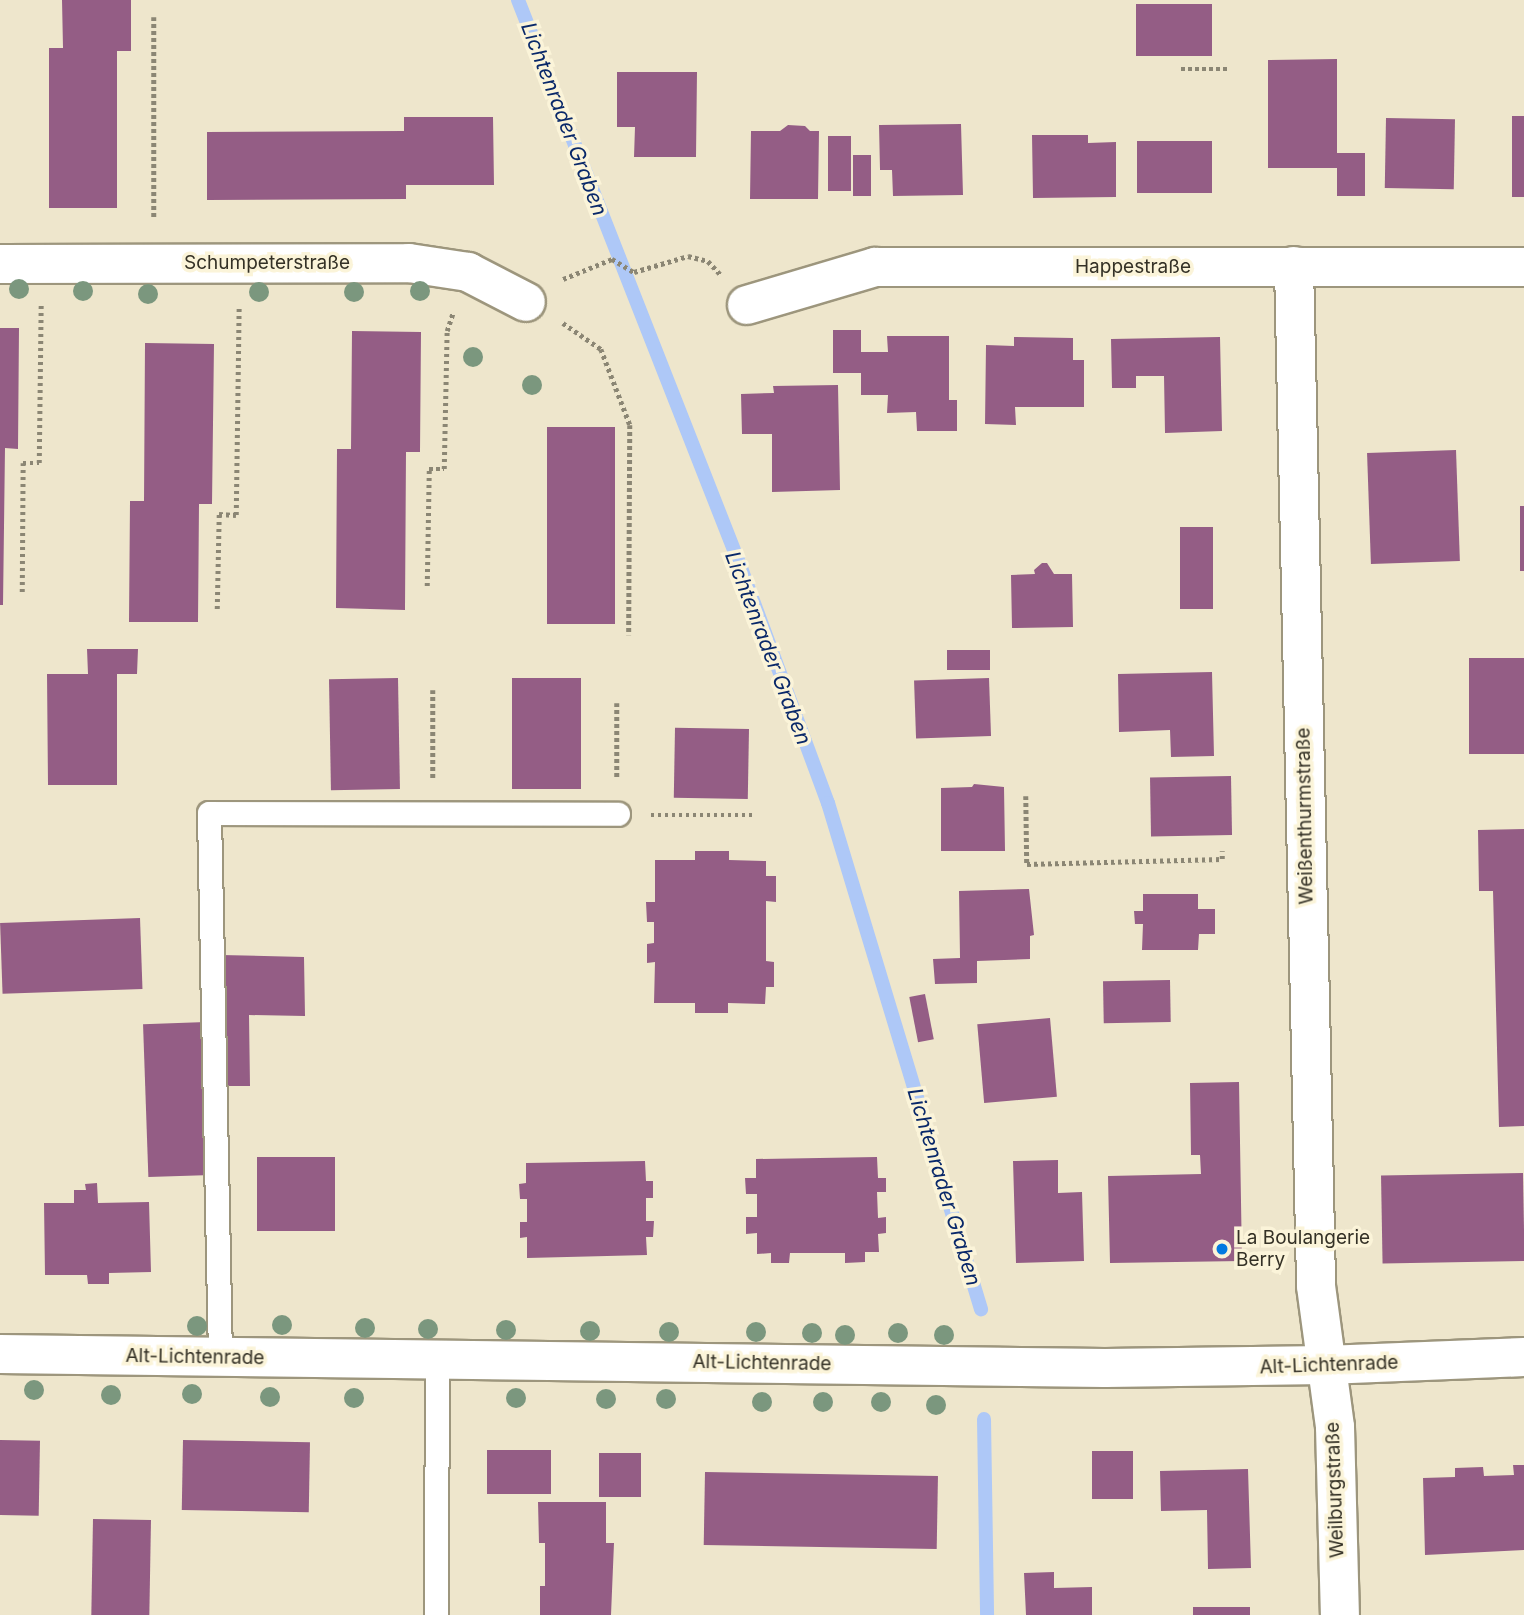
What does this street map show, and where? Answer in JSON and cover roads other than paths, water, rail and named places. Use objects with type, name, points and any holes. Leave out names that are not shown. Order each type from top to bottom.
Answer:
[{"type":"street","name":"Schumpeterstraße","points":[[0,264],[409,263],[468,272],[526,302]]},
{"type":"street","name":"Weißenthurmstraße","points":[[1294,266],[1316,1286],[1326,1366]]},
{"type":"street","name":"Happestraße","points":[[747,306],[875,267],[1524,267]]},
{"type":"street","name":"Alt-Lichtenrade","points":[[0,1354],[1105,1368],[1326,1366],[1524,1357]]},
{"type":"street","name":"Weilburgstraße","points":[[1326,1366],[1335,1427],[1340,1615]]},
{"type":"lane","points":[[220,1357],[209,813],[618,814]]},
{"type":"lane","points":[[436,1615],[437,1360]]},
{"type":"waterway","name":"Lichtenrader Graben","points":[[518,0],[741,568],[828,803],[981,1309]]},
{"type":"waterway","name":"Lichtenrader Graben","points":[[984,1419],[987,1615]]},
{"type":"place","name":"La Boulangerie Berry","points":[[1222,1249]]}]
